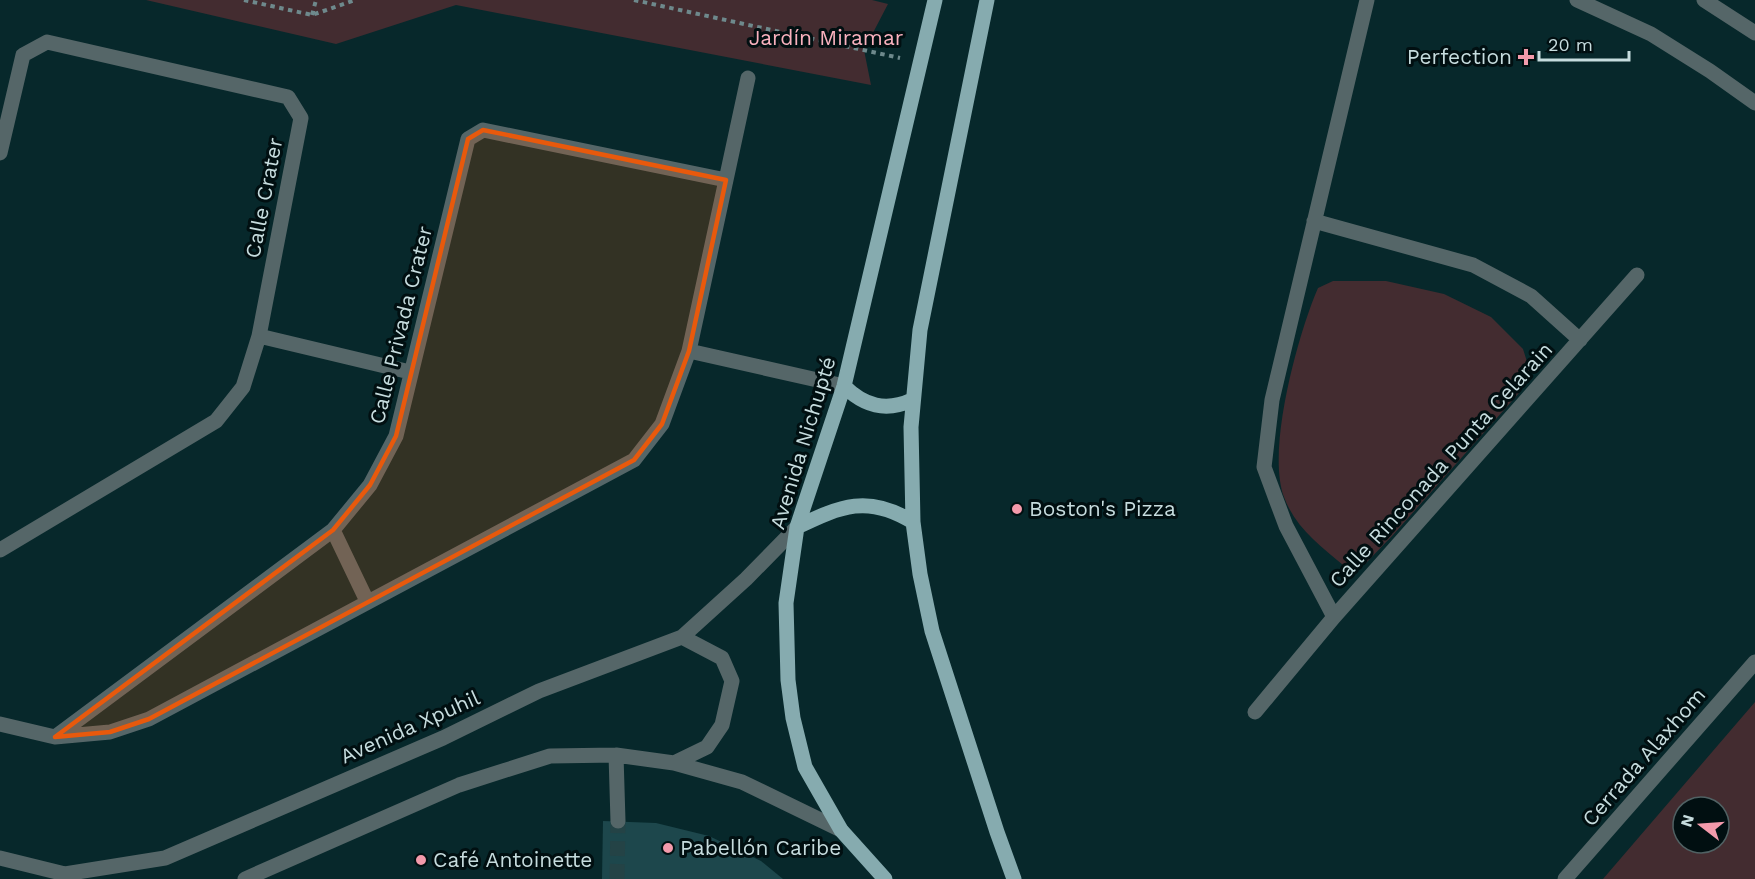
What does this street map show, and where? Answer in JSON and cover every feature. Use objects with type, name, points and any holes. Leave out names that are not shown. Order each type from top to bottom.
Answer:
[{"type":"main road","name":"Avenida Nichupté","points":[[885,879],[841,831],[805,767],[793,718],[788,680],[786,603],[797,527],[844,386],[935,0]]},
{"type":"main road","points":[[987,0],[920,330],[911,427],[913,522],[920,574],[932,631],[1012,876]]},
{"type":"main road","points":[[844,386],[866,403],[880,406],[902,405],[912,400]]},
{"type":"main road","points":[[797,527],[843,507],[861,504],[879,506],[897,512],[913,522]]},
{"type":"street","name":"Calle Rinconada Punta Celarain","points":[[1334,617],[1286,526],[1264,467],[1272,400],[1367,0]]},
{"type":"street","points":[[1577,0],[1651,34],[1754,101]]},
{"type":"street","points":[[1704,0],[1755,33]]},
{"type":"street","name":"Calle Crater","points":[[0,153],[23,56],[47,42],[288,97],[301,118],[259,336],[243,387],[216,421],[0,550]]},
{"type":"street","points":[[0,724],[54,737],[110,732],[149,719],[634,460],[662,424],[689,351],[748,78]]},
{"type":"street","name":"Calle Privada Crater","points":[[54,737],[333,530],[370,485],[396,436],[468,139],[483,130],[726,180]]},
{"type":"street","name":"Calle Rinconada Punta Celarain","points":[[1314,221],[1473,264],[1532,296],[1580,340]]},
{"type":"street","name":"Calle Rinconada Punta Celarain","points":[[1255,712],[1334,617],[1637,275]]},
{"type":"street","points":[[259,336],[410,372]]},
{"type":"street","points":[[689,351],[844,386]]},
{"type":"street","name":"Avenida Xpuhil","points":[[0,858],[65,874],[165,858],[442,738],[539,691],[682,637],[746,579],[797,527]]},
{"type":"street","points":[[333,530],[367,601]]},
{"type":"street","points":[[674,763],[707,747],[722,725],[732,681],[722,658],[682,637]]},
{"type":"street","name":"Cerrada Alaxhom","points":[[1565,879],[1755,662]]},
{"type":"street","points":[[246,879],[459,785],[550,756],[616,755],[674,763],[742,782],[841,831]]},
{"type":"street","points":[[616,755],[618,821]]},
{"type":"path","points":[[244,0],[312,15],[355,0]]},
{"type":"path","points":[[312,15],[316,0]]},
{"type":"path","points":[[634,0],[921,63]]},
{"type":"highlighted area","points":[[483,130],[726,180],[689,351],[662,424],[634,460],[149,719],[110,732],[55,737],[333,530],[370,485],[396,436],[468,139]]},
{"type":"green space","name":"Jardín Miramar","points":[[146,0],[872,0],[888,4],[864,50],[871,85],[456,5],[336,44]]},
{"type":"green space","points":[[1333,281],[1386,281],[1444,294],[1491,317],[1523,349],[1530,371],[1519,393],[1365,564],[1343,565],[1309,535],[1289,508],[1279,476],[1282,422],[1302,333],[1318,288]]},
{"type":"green space","points":[[1755,702],[1755,879],[1603,879],[1671,800],[1671,855],[1731,855],[1731,795],[1675,795]]},
{"type":"building","name":"Pabellón Caribe","points":[[603,821],[656,823],[709,836],[761,861],[783,879],[602,879]]},
{"type":"tunnel","points":[[617,879],[618,821]]},
{"type":"place","name":"Perfection","points":[[1526,57]]},
{"type":"place","name":"Boston's Pizza","points":[[1017,509]]},
{"type":"place","name":"Pabellón Caribe","points":[[668,848]]},
{"type":"place","name":"Café Antoinette","points":[[421,860]]}]
